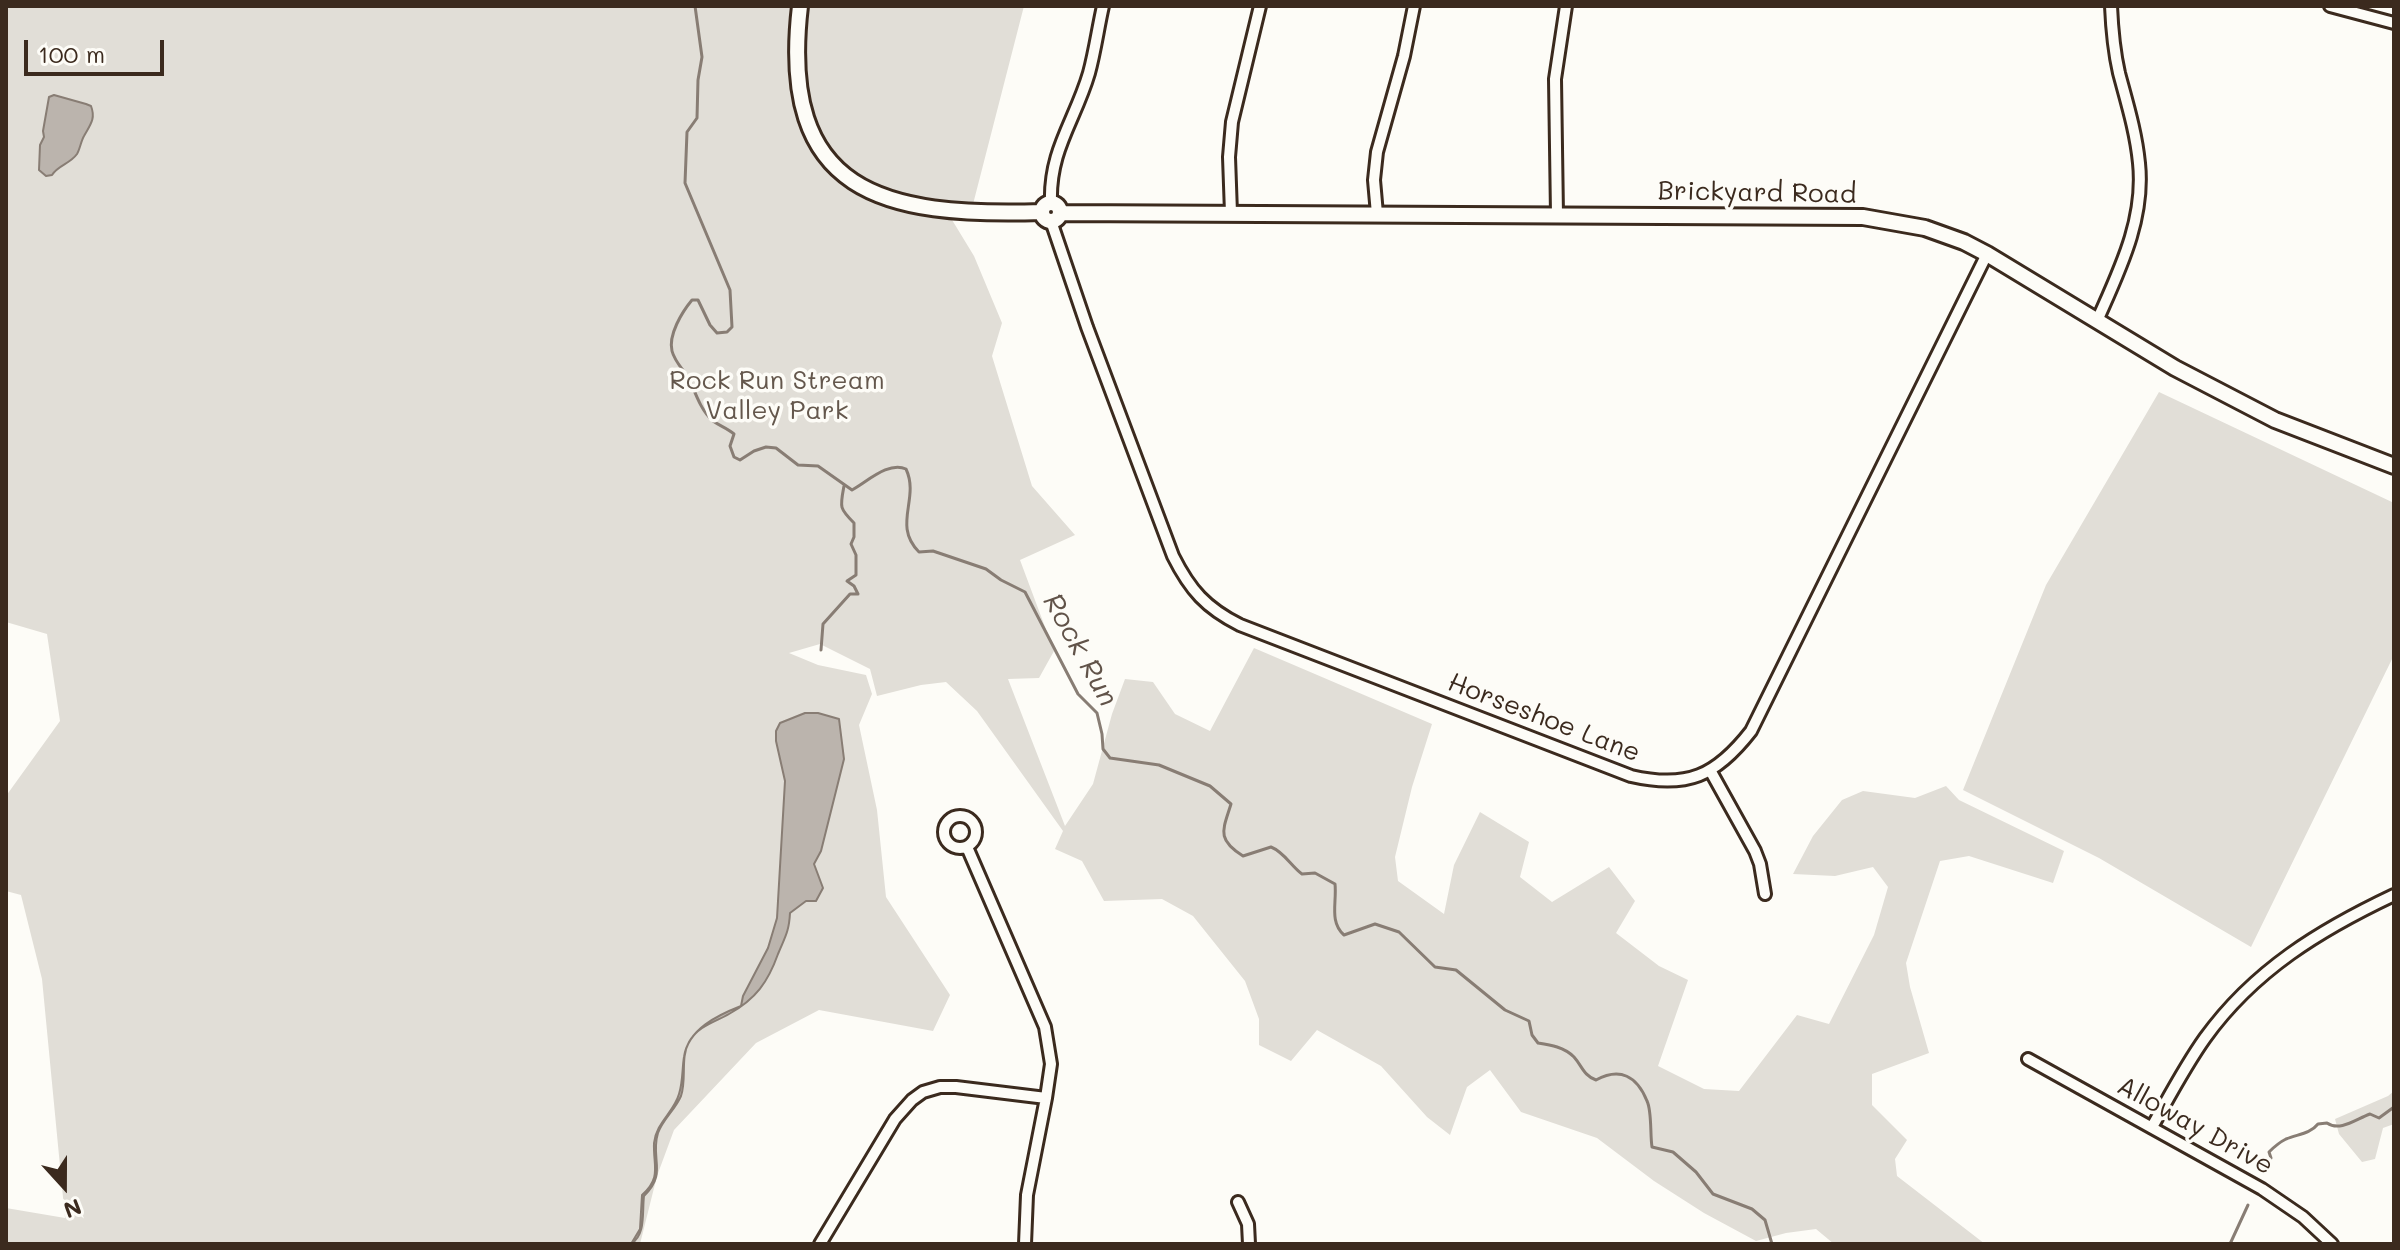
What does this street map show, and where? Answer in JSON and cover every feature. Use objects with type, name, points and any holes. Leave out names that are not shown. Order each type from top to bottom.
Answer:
[{"type":"street","name":"Brickyard Road","points":[[800,6],[797,68],[803,107],[812,137],[827,159],[846,178],[871,193],[910,205],[1001,213],[1863,217],[1925,228],[1954,238],[1987,254],[2175,368],[2275,420],[2394,466]]},
{"type":"street","name":"Horseshoe Lane","points":[[1103,6],[1089,72],[1054,161],[1050,185],[1051,212],[1078,301],[1173,556],[1187,583],[1207,606],[1240,625],[1631,776],[1654,781],[1679,781],[1699,776],[1733,755],[1751,731],[1987,254]]},
{"type":"street","points":[[1231,213],[1229,157],[1232,122],[1260,6]]},
{"type":"street","points":[[1377,214],[1374,180],[1377,152],[1404,56],[1414,6]]},
{"type":"street","points":[[1557,215],[1555,79],[1566,6]]},
{"type":"street","points":[[2097,321],[2128,252],[2139,185],[2134,129],[2113,40],[2111,6]]},
{"type":"street","points":[[2330,6],[2394,23]]},
{"type":"street","points":[[1710,770],[1755,851],[1765,894]]},
{"type":"street","points":[[967,847],[1045,1027],[1051,1064],[1027,1195],[1025,1244]]},
{"type":"street","points":[[2152,1127],[2179,1077],[2207,1035],[2243,994],[2306,942],[2340,920],[2394,895]]},
{"type":"street","name":"Alloway Drive","points":[[2028,1059],[2262,1189],[2303,1217],[2332,1244]]},
{"type":"street","points":[[820,1244],[895,1119],[923,1092],[956,1087],[1046,1098]]},
{"type":"street","points":[[1238,1202],[1248,1224],[1249,1244]]},
{"type":"green space","name":"Rock Run Stream Valley Park","points":[[6,6],[1024,6],[971,212],[946,210],[974,256],[1002,323],[992,356],[1032,486],[1075,535],[1020,560],[1054,651],[1039,678],[1008,679],[1065,826],[1093,784],[1125,679],[1153,682],[1175,714],[1210,731],[1254,648],[1432,724],[1395,857],[1398,881],[1444,914],[1454,865],[1480,812],[1529,842],[1520,877],[1552,902],[1609,867],[1635,901],[1616,933],[1659,966],[1688,980],[1658,1066],[1704,1089],[1739,1091],[1797,1015],[1829,1024],[1874,935],[1888,887],[1873,867],[1835,876],[1793,874],[1813,836],[1842,800],[1863,791],[1915,798],[1946,786],[1959,800],[2064,851],[2053,883],[1969,856],[1940,861],[1906,963],[1929,1053],[1872,1074],[1872,1105],[1907,1140],[1895,1159],[1897,1176],[1985,1244],[1834,1244],[1816,1229],[1756,1241],[1654,1181],[1597,1138],[1521,1112],[1490,1070],[1467,1087],[1450,1135],[1427,1117],[1381,1066],[1317,1030],[1291,1061],[1259,1045],[1259,1019],[1245,981],[1193,916],[1162,899],[1104,901],[1082,861],[1055,849],[1063,831],[977,711],[946,682],[877,696],[870,669],[820,644],[789,653],[818,665],[866,675],[872,694],[859,725],[877,810],[886,897],[950,995],[933,1031],[819,1010],[756,1043],[674,1130],[657,1176],[640,1244],[6,1244],[6,1208],[65,1218],[42,979],[21,895],[6,891],[6,796],[60,721],[47,634],[6,622]]},
{"type":"green space","points":[[2159,392],[2394,503],[2394,655],[2251,947],[2099,858],[1963,790],[2046,585]]},
{"type":"green space","points":[[2394,1091],[2394,1124],[2383,1128],[2375,1159],[2362,1162],[2339,1134],[2335,1119]]},
{"type":"shaded area","points":[[54,95],[91,106],[93,118],[77,154],[52,175],[46,176],[39,170],[40,145],[44,137],[49,97]]},
{"type":"shaded area","points":[[805,713],[818,713],[839,719],[844,759],[821,851],[814,864],[823,888],[816,901],[806,901],[790,913],[785,939],[760,989],[741,1006],[743,996],[768,948],[777,918],[785,781],[776,731],[780,723]]},
{"type":"shaded area","points":[[741,1006],[695,1034],[705,1024]]},
{"type":"shaded area","points":[[686,1049],[681,1096],[658,1133],[657,1173],[644,1196],[643,1216],[639,1235],[631,1244],[640,1229],[642,1195],[654,1177],[655,1136],[679,1094]]},
{"type":"waterway","name":"Rock Run","points":[[695,6],[702,57],[697,118],[687,132],[685,183],[730,290],[732,327],[727,332],[717,333],[698,300],[692,300],[677,324],[671,345],[676,360],[706,413],[734,434],[730,446],[734,457],[740,460],[754,451],[776,448],[798,465],[818,466],[852,490],[886,470],[906,469],[910,491],[907,522],[911,542],[919,552],[933,551],[986,569],[1025,592],[1078,694],[1097,713],[1103,749],[1110,758],[1159,765],[1210,786],[1231,804],[1224,833],[1234,850],[1243,856],[1271,847],[1302,874],[1315,873],[1335,884],[1335,918],[1344,935],[1375,924],[1399,932],[1435,967],[1456,970],[1505,1010],[1529,1021],[1532,1035],[1538,1043],[1566,1051],[1592,1078],[1596,1080],[1620,1074],[1633,1080],[1649,1105],[1652,1147],[1673,1152],[1696,1172],[1713,1194],[1752,1209],[1765,1220],[1772,1244]]},
{"type":"waterway","points":[[821,650],[823,624],[850,594],[858,594],[847,581],[856,575],[856,555],[851,544],[854,523],[842,507],[844,486]]},
{"type":"waterway","points":[[2269,1163],[2269,1152],[2277,1145],[2308,1132],[2318,1124],[2343,1125],[2370,1114],[2379,1118],[2394,1107]]},
{"type":"waterway","points":[[2230,1244],[2248,1205]]}]
